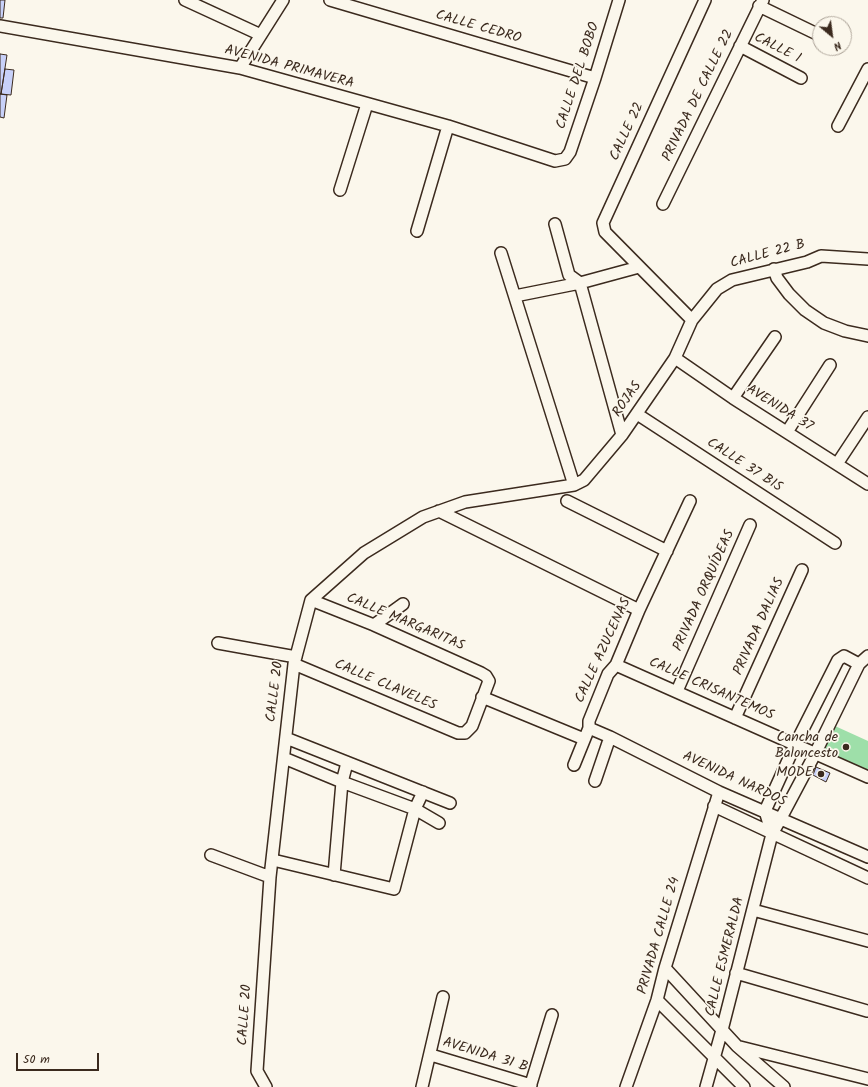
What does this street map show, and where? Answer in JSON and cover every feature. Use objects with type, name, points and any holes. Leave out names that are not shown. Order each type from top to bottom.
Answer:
[{"type":"street","points":[[186,0],[261,35]]},
{"type":"street","points":[[240,68],[283,0]]},
{"type":"street","name":"CALLE CEDRO","points":[[330,0],[595,78]]},
{"type":"street","name":"CALLE DEL BOBO","points":[[565,159],[570,152],[619,0]]},
{"type":"street","name":"CALLE 22","points":[[692,320],[605,232],[603,223],[705,0]]},
{"type":"street","points":[[761,3],[812,31]]},
{"type":"street","name":"PRIVADA DE CALLE 22","points":[[663,204],[761,3]]},
{"type":"street","name":"AVENIDA PRIMAVERA","points":[[0,26],[240,68],[448,126],[555,161],[565,159]]},
{"type":"street","name":"CALLE 1","points":[[740,46],[801,78]]},
{"type":"street","points":[[838,126],[868,69]]},
{"type":"street","points":[[340,190],[367,104]]},
{"type":"street","points":[[417,231],[448,126]]},
{"type":"street","points":[[556,224],[569,275],[580,283],[622,435]]},
{"type":"street","points":[[311,600],[364,553],[423,517],[464,502],[574,485],[501,253]]},
{"type":"street","name":"CALLE 22 B","points":[[692,320],[717,289],[732,280],[807,262],[821,256],[868,259]]},
{"type":"street","points":[[515,296],[580,283],[639,267]]},
{"type":"street","points":[[774,269],[781,284],[805,310],[824,322],[845,332],[868,336]]},
{"type":"street","name":"ROJAS","points":[[574,485],[584,480],[622,435],[675,358],[692,320]]},
{"type":"street","points":[[733,398],[775,337]]},
{"type":"street","name":"AVENIDA 37","points":[[675,358],[733,398],[868,484]]},
{"type":"street","points":[[787,432],[830,365]]},
{"type":"street","name":"CALLE 37 BIS","points":[[637,414],[835,543]]},
{"type":"street","points":[[837,464],[868,417]]},
{"type":"street","points":[[566,500],[667,551]]},
{"type":"street","name":"CALLE AZUCENAS","points":[[574,765],[589,728],[588,721],[608,674],[616,664],[639,610],[690,501]]},
{"type":"street","points":[[439,511],[639,610]]},
{"type":"street","name":"PRIVADA ORQUÍDEAS","points":[[677,691],[750,525]]},
{"type":"street","name":"PRIVADA DALIAS","points":[[735,718],[802,570]]},
{"type":"street","name":"CALLE MARGARITAS","points":[[311,600],[374,625],[486,676],[488,681],[482,697]]},
{"type":"street","name":"CALLE 20","points":[[261,1085],[257,1071],[270,877],[295,660],[311,600]]},
{"type":"street","points":[[374,625],[404,604]]},
{"type":"street","name":"CALLE CLAVELES","points":[[218,643],[295,660],[458,733],[465,733],[472,726],[482,697]]},
{"type":"street","points":[[772,834],[765,811],[795,745],[838,660],[844,656],[859,664]]},
{"type":"street","points":[[772,834],[815,754],[859,664],[868,656]]},
{"type":"street","name":"CALLE CRISANTEMOS","points":[[616,664],[868,778]]},
{"type":"street","points":[[482,697],[584,739]]},
{"type":"street","name":"AVENIDA NARDOS","points":[[589,728],[610,737],[719,792],[868,857]]},
{"type":"street","points":[[595,781],[610,737]]},
{"type":"street","points":[[286,738],[450,803]]},
{"type":"street","points":[[284,758],[414,809],[439,823]]},
{"type":"street","points":[[334,875],[342,782],[347,763]]},
{"type":"street","points":[[273,860],[394,889],[414,809],[423,792]]},
{"type":"street","name":"PRIVADA CALLE 24","points":[[626,1087],[657,1000],[664,968],[719,792]]},
{"type":"street","points":[[714,806],[868,878]]},
{"type":"street","name":"CALLE ESMERALDA","points":[[706,1087],[715,1059],[736,973],[754,910],[772,834]]},
{"type":"street","points":[[211,854],[270,877]]},
{"type":"street","points":[[754,910],[868,941]]},
{"type":"street","points":[[664,968],[738,1046],[784,1087]]},
{"type":"street","points":[[736,973],[867,1011]]},
{"type":"street","points":[[422,1087],[443,998]]},
{"type":"street","points":[[657,1000],[744,1087]]},
{"type":"street","points":[[530,1086],[552,1015]]},
{"type":"street","points":[[738,1046],[868,1079]]},
{"type":"street","name":"AVENIDA 31 B","points":[[430,1056],[530,1086]]},
{"type":"green space","name":"Cancha de Baloncesto","points":[[835,726],[868,741],[868,775],[821,753]]},
{"type":"building","points":[[0,0],[5,0],[3,18],[0,18]]},
{"type":"building","points":[[0,54],[7,55],[1,94],[0,94]]},
{"type":"building","points":[[5,69],[14,70],[11,95],[1,94]]},
{"type":"building","points":[[0,94],[7,95],[4,118],[0,117]]},
{"type":"building","name":"MODE","points":[[816,767],[830,773],[826,782],[813,775]]},
{"type":"place","name":"Cancha de Baloncesto","points":[[846,747]]},
{"type":"place","name":"MODE","points":[[821,774]]}]
